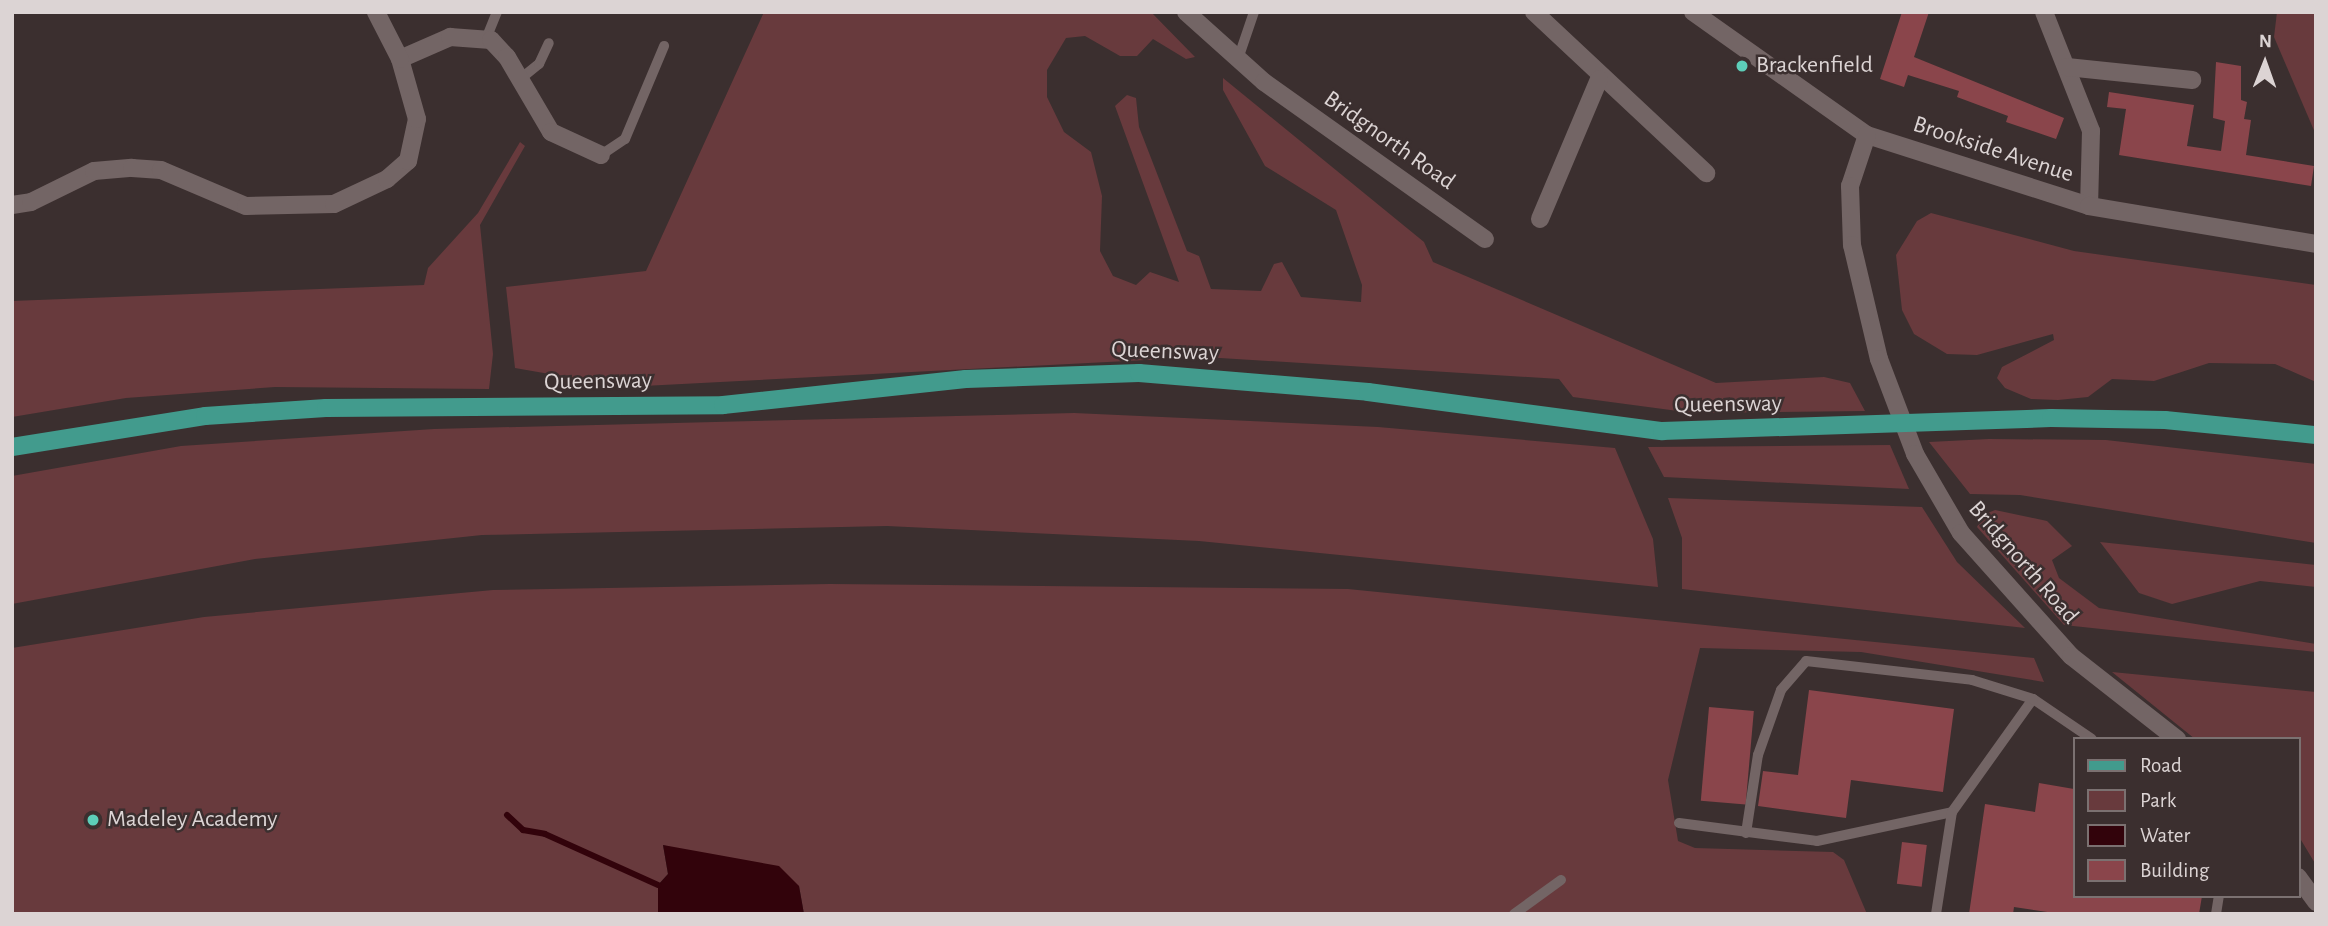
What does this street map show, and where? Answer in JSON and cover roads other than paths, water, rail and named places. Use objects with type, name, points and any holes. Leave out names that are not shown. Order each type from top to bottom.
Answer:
[{"type":"main road","name":"Queensway","points":[[12,447],[259,413],[723,405],[966,379],[1139,373],[1368,391],[1662,431],[1860,428],[1961,421],[2165,420],[2316,435]]},
{"type":"street","points":[[12,205],[31,202],[94,172],[132,168],[161,170],[246,206],[334,204],[387,179],[408,161],[417,119],[400,60],[376,12]]},
{"type":"street","name":"Bridgnorth Road","points":[[1186,12],[1264,82],[1485,239]]},
{"type":"street","points":[[1534,12],[1599,79],[1706,173]]},
{"type":"street","name":"Brookside Avenue","points":[[1693,12],[1867,135],[2089,206],[2316,244]]},
{"type":"street","points":[[2044,12],[2091,131],[2089,206]]},
{"type":"street","points":[[400,60],[450,37],[486,39],[507,57],[551,132],[601,155]]},
{"type":"street","points":[[2067,67],[2192,80]]},
{"type":"street","points":[[1540,219],[1599,79]]},
{"type":"street","name":"Bridgnorth Road","points":[[1867,135],[1850,186],[1852,245],[1877,352],[1915,454],[1961,533],[2071,656],[2174,737]]},
{"type":"street","points":[[2300,880],[2316,902]]},
{"type":"lane","points":[[486,39],[497,12]]},
{"type":"lane","points":[[1238,59],[1254,12]]},
{"type":"lane","points":[[519,80],[539,64],[550,43]]},
{"type":"lane","points":[[601,155],[625,139],[664,46]]},
{"type":"lane","points":[[1746,833],[1758,755],[1781,690],[1806,662],[1972,680],[2033,699],[2089,737]]},
{"type":"lane","points":[[1936,914],[1952,812],[2033,699]]},
{"type":"lane","points":[[1679,822],[1817,841],[1952,812]]},
{"type":"lane","points":[[1514,914],[1561,880]]},
{"type":"water","points":[[663,845],[779,866],[799,886],[804,914],[658,914],[658,885],[668,874]]},
{"type":"waterway","points":[[507,815],[523,830],[545,834],[658,885]]},
{"type":"place","name":"Brackenfield","points":[[1742,66]]},
{"type":"place","name":"Madeley Academy","points":[[93,820]]}]
